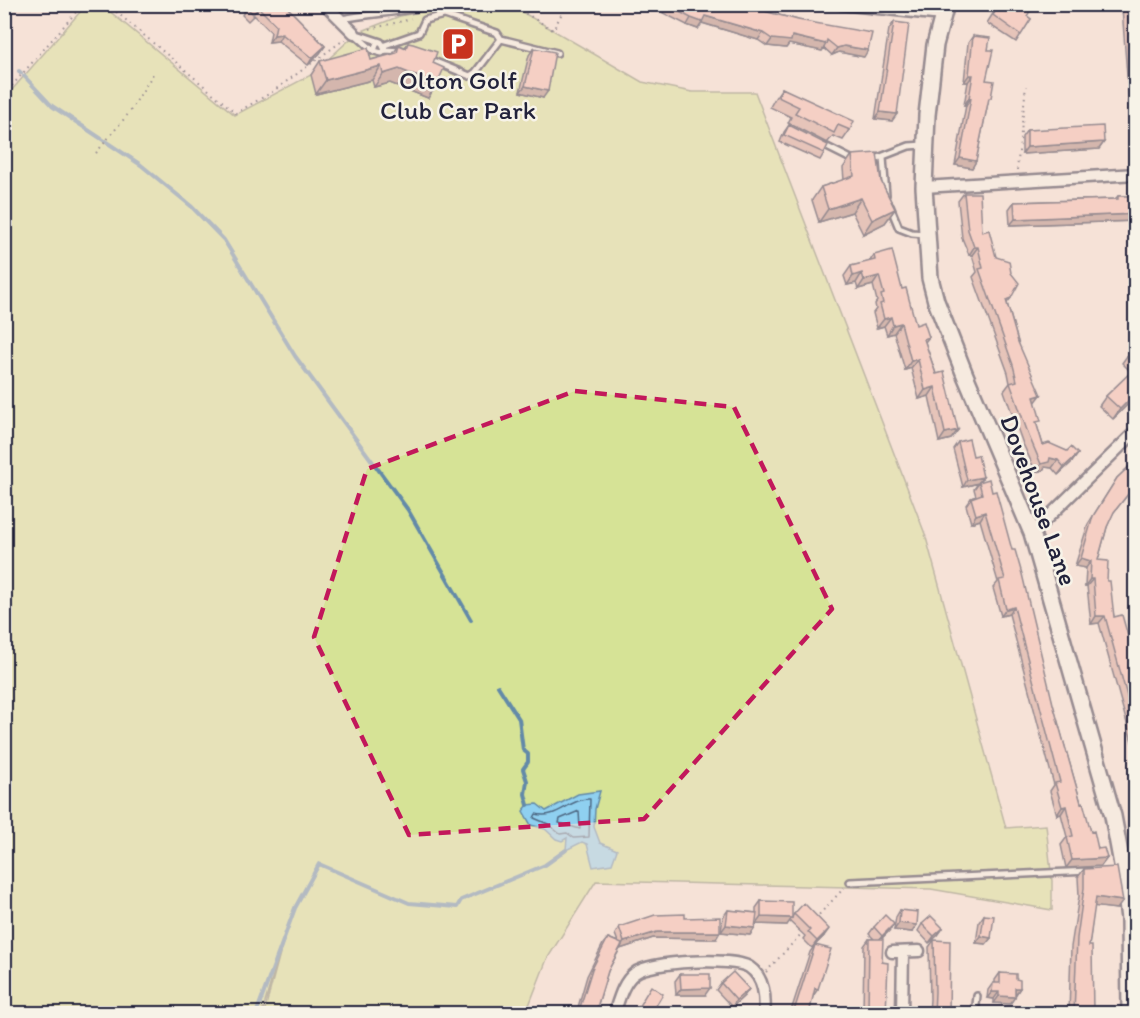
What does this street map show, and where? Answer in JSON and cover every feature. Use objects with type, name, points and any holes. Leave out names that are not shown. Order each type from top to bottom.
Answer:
[{"type":"street","points":[[325,4],[354,33]]},
{"type":"street","points":[[841,4],[944,10]]},
{"type":"street","name":"Dovehouse Lane","points":[[944,10],[931,77],[926,145],[924,187],[930,278],[936,301],[1032,533],[1113,816],[1117,870],[1129,919],[1130,1014]]},
{"type":"street","points":[[924,187],[1136,174]]},
{"type":"street","points":[[1032,533],[1136,431]]},
{"type":"street","points":[[902,1014],[898,952],[919,951]]},
{"type":"street","points":[[614,1014],[625,984],[635,973],[650,965],[733,962],[749,968],[759,979],[766,998],[764,1014]]},
{"type":"lane","points":[[339,19],[376,13],[401,12],[438,4]]},
{"type":"lane","points":[[354,33],[374,51],[382,53],[385,47],[419,33],[425,20],[444,15],[497,33],[501,39],[556,53]]},
{"type":"lane","points":[[354,33],[385,47],[406,52]]},
{"type":"lane","points":[[424,57],[470,76],[475,73],[501,39]]},
{"type":"lane","points":[[374,51],[377,42]]},
{"type":"lane","points":[[816,141],[851,160],[865,162],[883,158],[909,146],[926,145]]},
{"type":"lane","points":[[883,158],[885,194],[895,222],[899,228],[912,233],[927,234]]},
{"type":"lane","points":[[850,882],[1100,871]]},
{"type":"lane","points":[[975,1014],[977,996]]},
{"type":"path","points":[[4,95],[83,4]]},
{"type":"path","points":[[107,4],[236,113],[272,92],[354,33]]},
{"type":"path","points":[[510,4],[553,30],[567,4]]},
{"type":"path","points":[[96,153],[153,74]]},
{"type":"path","points":[[1016,182],[1026,86]]},
{"type":"path","points":[[759,979],[850,882]]},
{"type":"highlighted area","points":[[575,391],[734,407],[832,609],[644,819],[409,835],[314,637],[367,469]]},
{"type":"green space","points":[[87,4],[102,5],[235,115],[311,75],[357,33],[400,16],[459,4],[510,5],[642,82],[692,92],[755,92],[925,534],[1006,828],[1046,825],[1052,881],[1052,910],[931,889],[596,881],[547,959],[526,1013],[264,1013],[287,927],[262,1013],[5,1013],[4,99]]},
{"type":"water","points":[[600,791],[595,809],[594,827],[600,843],[617,850],[612,864],[593,867],[587,844],[582,842],[566,850],[567,838],[562,841],[556,839],[545,829],[531,825],[523,811],[528,805],[537,804],[546,811],[578,794]]},
{"type":"building","points":[[250,4],[284,4],[325,46],[312,58],[282,34],[274,35],[276,25],[259,8],[253,14],[247,8]]},
{"type":"building","points":[[669,4],[737,4],[798,20],[872,33],[868,50],[844,46],[837,48],[827,40],[826,44],[792,36],[791,41],[772,39],[763,33],[705,16],[702,22],[668,6]]},
{"type":"building","points":[[1000,4],[1027,4],[1032,8],[1027,16],[1031,19],[1021,35],[993,15]]},
{"type":"building","points":[[1127,4],[1136,4],[1136,119]]},
{"type":"building","points":[[894,22],[909,24],[897,114],[880,112]]},
{"type":"building","points":[[973,36],[990,38],[988,50],[993,50],[986,80],[994,81],[976,161],[960,158],[971,98],[969,98],[973,75],[969,75]]},
{"type":"building","points":[[408,43],[437,52],[433,63],[444,68],[437,84],[399,69],[383,74],[381,66],[326,80],[320,61],[368,48],[371,60],[397,53],[399,45],[406,48]]},
{"type":"building","points":[[534,48],[555,52],[548,91],[525,86]]},
{"type":"building","points":[[782,88],[854,121],[850,130],[838,125],[834,133],[795,113],[799,107],[778,97]]},
{"type":"building","points":[[789,125],[828,145],[824,153],[784,135]]},
{"type":"building","points":[[1103,126],[1104,142],[1027,147],[1027,130]]},
{"type":"building","points":[[877,153],[881,181],[895,209],[872,220],[861,198],[828,209],[821,187],[854,176],[852,155]]},
{"type":"building","points":[[964,193],[980,193],[982,232],[989,230],[996,257],[1009,261],[1011,273],[1019,283],[1011,298],[1006,300],[1018,342],[1041,395],[1034,397],[1041,421],[1036,422],[1043,445],[1049,443],[1067,451],[1071,447],[1078,454],[1064,467],[1058,460],[1050,458],[1049,462],[1041,464],[1029,436],[1010,383],[1017,381],[1013,365],[979,269],[983,268],[978,247],[974,247],[968,230]]},
{"type":"building","points":[[1118,196],[1136,196],[1136,214],[1015,219],[1014,202],[1118,199]]},
{"type":"building","points":[[892,250],[902,289],[906,288],[916,325],[924,322],[929,337],[924,339],[936,374],[944,372],[958,430],[945,433],[935,387],[925,390],[918,359],[911,361],[901,323],[893,325],[891,317],[884,319],[880,304],[883,303],[881,295],[884,294],[879,276],[864,280],[862,273],[853,276],[851,266],[875,260],[874,255]]},
{"type":"building","points":[[1136,348],[1136,365],[1127,356]]},
{"type":"building","points":[[1136,367],[1136,393],[1120,409],[1106,396]]},
{"type":"building","points":[[969,439],[973,456],[978,455],[983,477],[967,480],[958,442]]},
{"type":"building","points":[[1136,460],[1136,484],[1114,512],[1107,527],[1098,560],[1108,561],[1107,581],[1110,581],[1114,617],[1122,615],[1136,664],[1136,729],[1105,616],[1096,616],[1093,579],[1090,579],[1091,561],[1081,558],[1093,516],[1117,478]]},
{"type":"building","points":[[989,479],[992,492],[996,491],[1012,550],[1015,550],[1022,574],[1053,704],[1081,803],[1083,802],[1091,832],[1094,831],[1098,849],[1104,848],[1107,858],[1072,860],[1067,837],[1073,836],[1066,806],[1062,807],[1055,783],[1060,782],[1014,607],[1006,609],[999,580],[1005,579],[985,512],[976,515],[971,498],[982,494],[979,482]]},
{"type":"building","points":[[1117,867],[1123,901],[1096,897],[1089,946],[1092,946],[1093,1014],[1074,1014],[1077,938],[1084,888],[1084,869]]},
{"type":"building","points":[[761,901],[792,902],[792,918],[761,917]]},
{"type":"building","points":[[804,903],[829,929],[817,941],[808,932],[810,930],[794,914]]},
{"type":"building","points":[[728,910],[757,913],[755,928],[726,925]]},
{"type":"building","points":[[900,910],[918,912],[917,925],[899,923]]},
{"type":"building","points":[[685,914],[685,918],[720,917],[720,932],[657,932],[624,942],[619,927],[655,915]]},
{"type":"building","points":[[885,915],[894,924],[882,936],[874,927]]},
{"type":"building","points":[[984,915],[994,916],[991,938],[981,936]]},
{"type":"building","points":[[931,916],[943,928],[934,936],[922,924]]},
{"type":"building","points":[[608,938],[622,944],[608,971],[595,1014],[578,1014],[592,969]]},
{"type":"building","points":[[869,939],[883,939],[882,962],[888,963],[886,1014],[868,1014]]},
{"type":"building","points":[[934,940],[950,941],[949,1014],[934,1014]]},
{"type":"building","points":[[815,945],[831,949],[818,989],[815,988],[809,1014],[793,1014]]},
{"type":"building","points":[[733,972],[749,989],[736,1000],[721,983]]},
{"type":"building","points":[[1000,973],[1016,974],[1016,979],[1020,980],[1020,988],[1015,988],[1015,997],[999,996],[999,992],[992,992],[993,983],[1000,983]]},
{"type":"building","points":[[680,974],[710,974],[710,988],[681,989]]},
{"type":"building","points":[[651,986],[663,994],[651,1014],[634,1014]]},
{"type":"building","points":[[728,1008],[744,1012],[744,1014],[726,1014]]},
{"type":"building","points":[[1029,1011],[1029,1014],[1008,1014]]},
{"type":"waterway","points":[[24,76],[52,106],[141,165],[191,206],[224,240],[295,356],[408,510],[471,620]]},
{"type":"waterway","points":[[498,686],[519,719],[523,750],[528,754],[528,762],[523,769],[527,781],[525,794],[528,805]]},
{"type":"waterway","points":[[256,1014],[295,908],[319,864],[409,903],[457,907],[461,900],[545,865],[566,850]]},
{"type":"place","name":"Olton Golf Club Car Park","points":[[458,44]]}]
